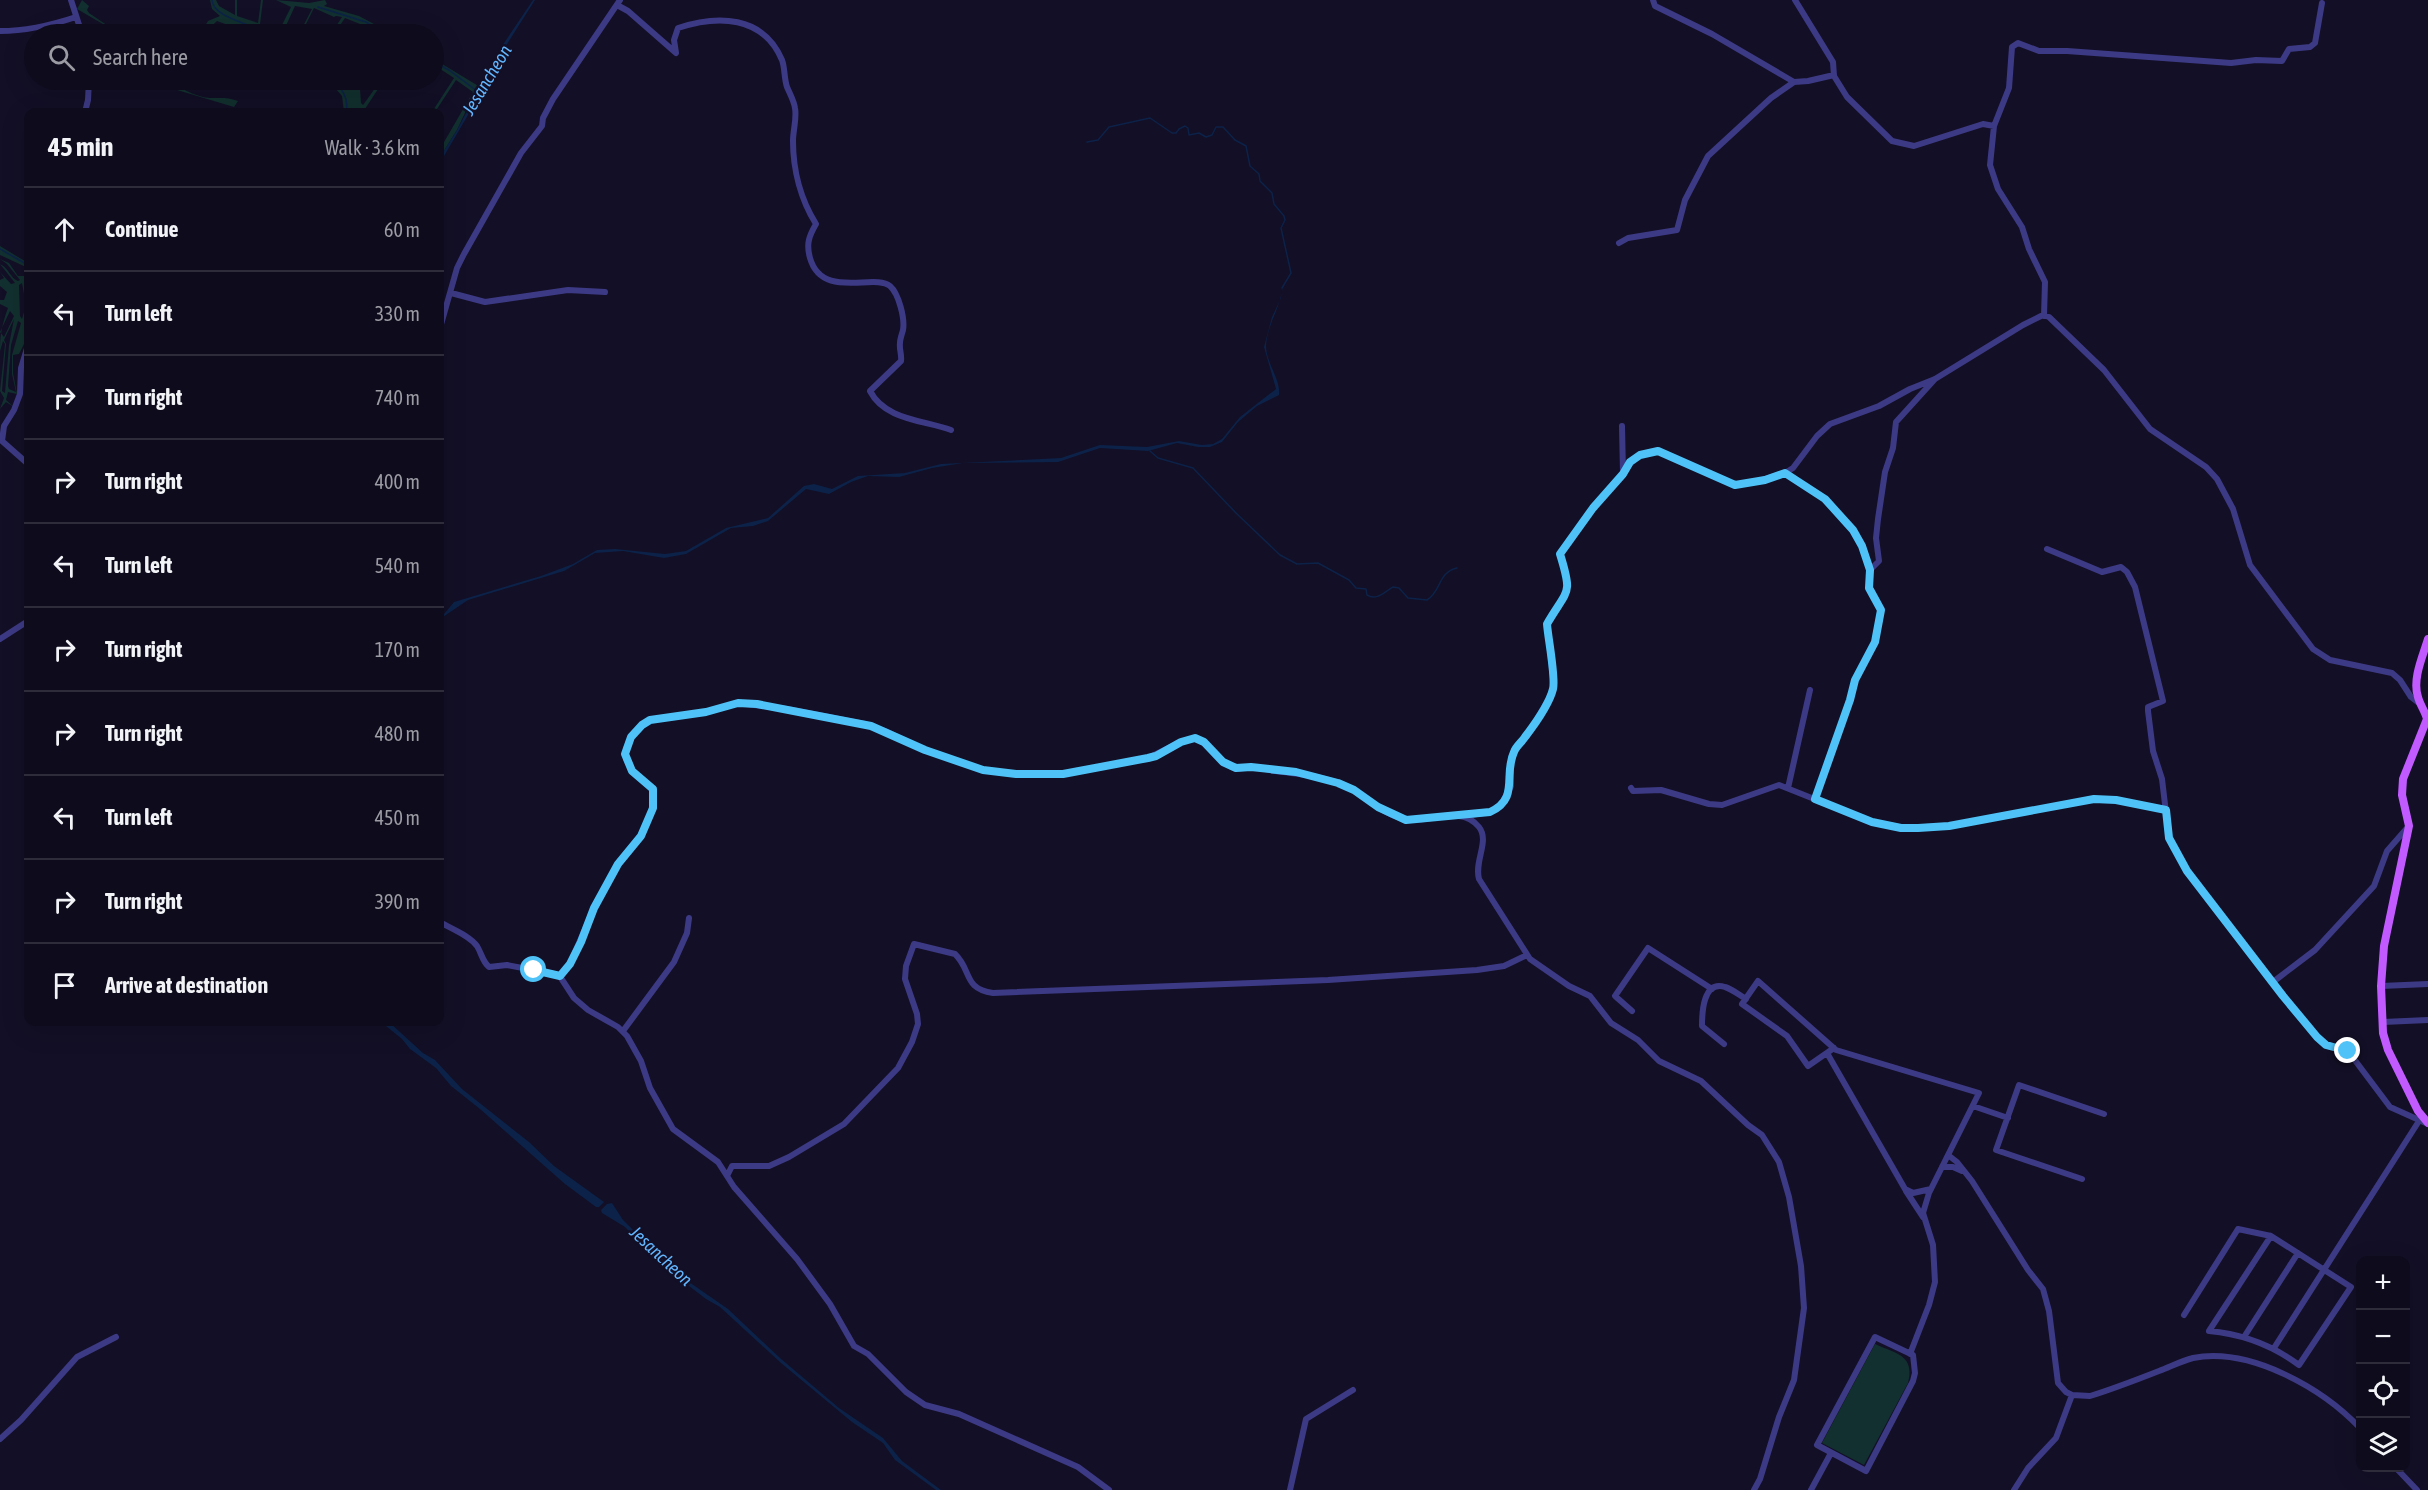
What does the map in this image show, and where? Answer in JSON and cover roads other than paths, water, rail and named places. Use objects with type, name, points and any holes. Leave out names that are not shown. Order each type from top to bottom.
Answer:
[{"type":"main road","points":[[2425,1123],[2390,1058],[2385,1041],[2381,986],[2384,946],[2409,826],[2402,789],[2410,758],[2426,724],[2427,715],[2417,692],[2417,679],[2428,639]]},
{"type":"street","points":[[70,0],[78,24]]},
{"type":"street","points":[[1653,0],[1655,6],[1712,34],[1794,82]]},
{"type":"street","points":[[1795,0],[1833,62],[1834,75],[1850,101],[1897,143],[1914,146],[1983,124],[1994,126]]},
{"type":"street","points":[[444,315],[461,260],[515,163],[540,128],[553,99],[619,2],[676,53],[674,40],[678,28],[722,20],[738,21],[764,36],[782,60],[787,87],[795,105],[793,146],[799,186],[816,224],[808,239],[813,266],[821,275],[836,281],[855,284],[886,284],[894,291],[900,306],[903,329],[899,344],[901,361],[870,391],[877,402],[897,415],[951,430]]},
{"type":"street","points":[[2044,316],[2045,282],[2029,249],[2022,227],[2001,196],[1992,173],[1990,156],[1994,126],[2009,88],[2010,50],[2018,43],[2046,52],[2083,52],[2238,64],[2256,60],[2282,61],[2289,49],[2310,47],[2315,43],[2322,3]]},
{"type":"street","points":[[45,24],[76,17]]},
{"type":"street","points":[[0,31],[24,30]]},
{"type":"street","points":[[1619,243],[1628,238],[1677,230],[1685,200],[1708,156],[1771,98],[1794,82],[1834,75]]},
{"type":"street","points":[[86,108],[88,90]]},
{"type":"street","points":[[451,293],[485,303],[568,290],[605,292]]},
{"type":"street","points":[[560,976],[570,964],[594,908],[618,864],[641,836],[653,808],[653,789],[632,771],[626,759],[626,749],[631,737],[650,720],[706,712],[738,703],[787,709],[871,726],[925,750],[983,770],[1016,774],[1063,774],[1156,756],[1181,742],[1195,738],[1204,742],[1223,762],[1236,768],[1251,767],[1296,772],[1338,783],[1354,790],[1373,804],[1399,818],[1414,820],[1490,812],[1500,807],[1505,799],[1510,786],[1510,764],[1514,750],[1527,736],[1554,687],[1547,624],[1564,598],[1569,585],[1560,554],[1630,462],[1640,455],[1658,451],[1735,485],[1765,480],[1785,473],[1793,468],[1817,436],[1830,424],[1879,406],[1910,389],[1935,379],[2038,316],[2049,317],[2104,370],[2150,429],[2206,467],[2217,479],[2233,509],[2250,565],[2313,649],[2330,660],[2392,673],[2400,680],[2408,694],[2421,705]]},
{"type":"street","points":[[24,358],[21,368],[20,394],[4,426],[2,441],[24,460]]},
{"type":"street","points":[[1870,570],[1879,561],[1876,538],[1878,519],[1896,422],[1935,379]]},
{"type":"street","points":[[1622,426],[1623,474]]},
{"type":"street","points":[[1785,473],[1820,495],[1847,522],[1862,546],[1870,570],[1869,588],[1881,610],[1875,642],[1855,680],[1815,799]]},
{"type":"street","points":[[2047,549],[2102,572],[2121,567],[2135,586],[2163,701],[2148,707],[2153,751],[2162,779],[2169,838],[2187,871],[2322,1042],[2344,1048],[2352,1055],[2385,1102],[2425,1123],[2274,1348]]},
{"type":"street","points":[[0,639],[24,624]]},
{"type":"street","points":[[1788,788],[1810,690]]},
{"type":"street","points":[[1631,788],[1633,791],[1661,790],[1722,806],[1779,785],[1872,822],[1901,828],[1949,826],[2094,799],[2116,800],[2166,810]]},
{"type":"street","points":[[1464,816],[1472,820],[1482,832],[1483,843],[1477,868],[1479,879],[1527,955],[1569,986],[1590,996],[1611,1023],[1638,1040],[1659,1061],[1701,1081],[1762,1135],[1779,1162],[1790,1197],[1801,1266],[1804,1308],[1794,1380],[1760,1472],[1760,1479],[1754,1490]]},
{"type":"street","points":[[2273,982],[2315,950],[2374,886],[2387,850],[2409,826]]},
{"type":"street","points":[[623,1032],[674,962],[687,933],[690,918]]},
{"type":"street","points":[[444,924],[477,946],[481,959],[489,967],[507,965],[560,976],[574,998],[588,1010],[623,1032],[637,1053],[650,1088],[673,1129],[687,1142],[716,1159],[734,1187],[797,1259],[830,1304],[852,1344],[873,1358],[906,1392],[925,1405],[959,1414],[1078,1467],[1109,1490]]},
{"type":"street","points":[[727,1176],[732,1166],[763,1166],[782,1161],[839,1128],[898,1068],[918,1024],[917,1014],[905,979],[910,950],[914,944],[955,954],[974,986],[984,992],[993,993],[1338,979],[1477,970],[1504,966],[1527,955]]},
{"type":"street","points":[[1632,1011],[1615,996],[1648,948],[1712,989]]},
{"type":"street","points":[[1834,1048],[1808,1066],[1787,1036],[1742,1004],[1758,981],[1834,1048],[1980,1093],[1923,1208],[1933,1245],[1935,1282],[1929,1305],[1910,1353]]},
{"type":"street","points":[[2381,986],[2428,984]]},
{"type":"street","points":[[1724,1044],[1702,1026],[1704,1000],[1712,989],[1724,986],[1746,999]]},
{"type":"street","points":[[2383,1022],[2428,1020]]},
{"type":"street","points":[[1827,1053],[1925,1220]]},
{"type":"street","points":[[2082,1179],[1996,1150],[2019,1085],[2104,1114]]},
{"type":"street","points":[[1973,1106],[2007,1118]]},
{"type":"street","points":[[1948,1155],[1957,1162],[1991,1209],[2028,1270],[2043,1289],[2049,1311],[2056,1379],[2061,1388],[2073,1395],[2084,1396],[2192,1359],[2224,1358],[2256,1363],[2280,1371],[2329,1401],[2356,1424]]},
{"type":"street","points":[[1942,1167],[1953,1167],[1963,1171]]},
{"type":"street","points":[[1905,1189],[1913,1193],[1925,1192],[1931,1188]]},
{"type":"street","points":[[2184,1315],[2238,1229],[2271,1236],[2351,1287],[2299,1365],[2274,1348],[2244,1337],[2209,1330],[2271,1236]]},
{"type":"street","points":[[2244,1337],[2298,1252]]},
{"type":"street","points":[[0,1439],[21,1420],[77,1357],[116,1337]]},
{"type":"street","points":[[1875,1337],[1913,1355],[1915,1364],[1913,1381],[1866,1471],[1831,1453],[1817,1446],[1875,1337]]},
{"type":"street","points":[[1290,1490],[1306,1419],[1353,1390]]},
{"type":"street","points":[[2014,1490],[2028,1468],[2056,1438],[2073,1395]]},
{"type":"street","points":[[1811,1490],[1831,1453]]},
{"type":"street","points":[[2401,1472],[2417,1490]]},
{"type":"water","name":"Jesancheon","points":[[535,0],[502,52],[444,156],[444,151],[502,46]]},
{"type":"water","points":[[1279,301],[1266,346],[1268,359],[1278,383],[1279,395],[1257,406],[1238,422],[1222,442],[1210,447],[1177,443],[1148,451],[1100,448],[1058,462],[963,463],[899,477],[868,476],[829,494],[806,489],[768,521],[753,526],[731,528],[686,554],[664,558],[623,551],[595,553],[564,571],[468,600],[444,616],[454,602],[541,576],[573,564],[597,550],[615,549],[665,554],[686,551],[726,528],[768,518],[804,486],[814,484],[832,489],[858,476],[905,473],[941,464],[1061,458],[1100,445],[1147,447],[1179,441],[1202,445],[1213,444],[1222,439],[1240,417],[1276,389],[1264,347]]},
{"type":"water","points":[[386,1026],[393,1026],[423,1053],[435,1060],[462,1089],[529,1142],[554,1166],[604,1202],[596,1207],[565,1184],[451,1086],[436,1068],[410,1049]]},
{"type":"water","points":[[612,1203],[623,1220],[679,1275],[728,1309],[780,1358],[839,1408],[883,1438],[902,1461],[941,1490],[936,1490],[895,1460],[883,1443],[852,1422],[781,1363],[720,1307],[664,1267],[625,1227],[602,1213],[601,1210],[607,1204]]},
{"type":"waterway","points":[[212,0],[219,12],[246,24]]},
{"type":"waterway","points":[[318,7],[369,24]]},
{"type":"waterway","name":"Jesancheon","points":[[444,67],[477,91]]},
{"type":"waterway","points":[[341,90],[346,108]]},
{"type":"waterway","points":[[1087,142],[1098,140],[1109,127],[1150,118],[1172,133],[1176,133],[1185,126],[1188,128],[1189,135],[1199,133],[1206,137],[1212,135],[1216,127],[1223,127],[1235,140],[1246,146],[1250,166],[1259,174],[1260,181],[1272,193],[1274,204],[1284,216],[1285,220],[1281,228],[1291,273],[1282,288]]},
{"type":"waterway","points":[[0,249],[24,263]]},
{"type":"waterway","points":[[1150,451],[1158,458],[1193,468],[1280,555],[1297,564],[1318,563],[1349,580],[1356,588],[1366,589],[1367,595],[1371,597],[1380,595],[1393,587],[1399,588],[1408,598],[1427,600],[1446,574],[1457,568]]}]
